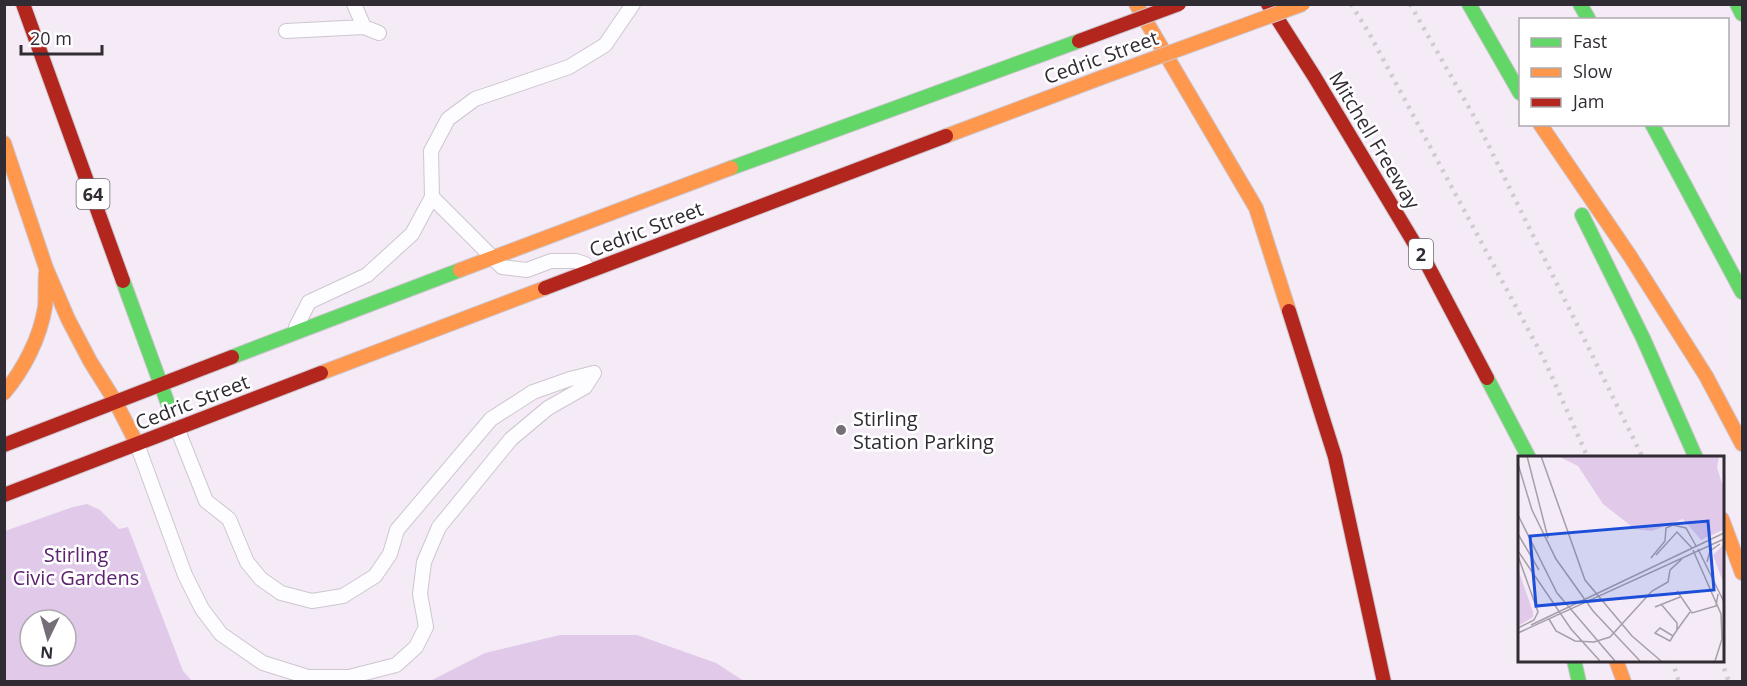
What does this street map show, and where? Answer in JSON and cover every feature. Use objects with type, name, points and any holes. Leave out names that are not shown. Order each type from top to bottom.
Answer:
[{"type":"main road","name":"64","points":[[23,4],[177,428]]},
{"type":"main road","points":[[1136,4],[1256,208],[1335,457],[1384,681]]},
{"type":"main road","name":"Cedric Street","points":[[4,444],[896,106],[1179,4]]},
{"type":"main road","name":"Mitchell Freeway","points":[[1268,4],[1428,266],[1528,456]]},
{"type":"main road","name":"Cedric Street","points":[[4,495],[597,268],[1303,4]]},
{"type":"main road","points":[[1468,4],[1519,90]]},
{"type":"main road","points":[[1580,4],[1588,18]]},
{"type":"main road","points":[[1737,4],[1743,14]]},
{"type":"main road","points":[[1540,126],[1643,276],[1706,376],[1743,444]]},
{"type":"main road","points":[[1540,126],[1642,338],[1695,456]]},
{"type":"main road","points":[[1653,126],[1743,292]]},
{"type":"main road","points":[[4,143],[46,268],[68,320],[137,444]]},
{"type":"main road","points":[[4,393],[12,384],[34,346],[45,307],[46,268]]},
{"type":"main road","points":[[1519,437],[1524,456]]},
{"type":"main road","points":[[1723,522],[1743,573]]},
{"type":"main road","points":[[1574,662],[1579,681]]},
{"type":"main road","points":[[1617,662],[1624,681]]},
{"type":"lane","points":[[354,4],[364,27]]},
{"type":"lane","points":[[292,334],[309,302],[367,275],[412,234],[432,197],[431,152],[448,119],[475,99],[569,67],[605,45],[633,4]]},
{"type":"lane","points":[[286,31],[364,27],[379,33]]},
{"type":"lane","points":[[432,197],[502,267],[526,270],[551,261],[576,261],[597,268]]},
{"type":"lane","points":[[137,444],[185,575],[202,609],[221,634],[262,663],[308,677],[349,677],[396,665],[416,647],[426,627],[420,594],[424,562],[440,528],[511,439],[549,408],[585,387],[594,373],[533,392],[491,419],[397,530],[390,555],[375,576],[343,596],[312,601],[281,593],[261,579],[247,562],[229,519],[206,501],[177,428]]},
{"type":"green space","name":"Stirling Civic Gardens","points":[[87,504],[100,510],[119,529],[128,527],[183,671],[192,681],[5,681],[5,531]]},
{"type":"green space","points":[[560,635],[637,635],[716,663],[744,681],[430,681],[485,653]]},
{"type":"railway","points":[[1351,4],[1369,33],[1544,359],[1587,456]]},
{"type":"railway","points":[[1410,4],[1476,120],[1642,456]]},
{"type":"railway","points":[[1673,662],[1679,682]]},
{"type":"railway","points":[[1722,662],[1729,682]]},
{"type":"traffic: fast","points":[[1469,4],[1519,91]]},
{"type":"traffic: fast","points":[[1580,4],[1588,18]]},
{"type":"traffic: fast","points":[[1737,4],[1742,14]]},
{"type":"traffic: fast","points":[[731,168],[1079,41]]},
{"type":"traffic: fast","points":[[1653,126],[1742,292]]},
{"type":"traffic: fast","points":[[1582,215],[1643,338],[1695,456]]},
{"type":"traffic: fast","points":[[232,357],[460,270]]},
{"type":"traffic: fast","points":[[123,281],[168,404]]},
{"type":"traffic: fast","points":[[1487,378],[1528,456]]},
{"type":"traffic: fast","points":[[1574,662],[1579,682]]},
{"type":"traffic: slow","points":[[1136,4],[1256,208],[1289,311]]},
{"type":"traffic: slow","points":[[1103,77],[1303,4]]},
{"type":"traffic: slow","points":[[946,136],[1103,77]]},
{"type":"traffic: slow","points":[[1541,126],[1630,256],[1706,376],[1742,444]]},
{"type":"traffic: slow","points":[[4,143],[46,268],[68,319],[137,444]]},
{"type":"traffic: slow","points":[[460,270],[731,168]]},
{"type":"traffic: slow","points":[[4,393],[18,374],[35,342],[45,307],[46,273]]},
{"type":"traffic: slow","points":[[321,373],[545,288]]},
{"type":"traffic: slow","points":[[1723,522],[1742,573]]},
{"type":"traffic: slow","points":[[1617,662],[1624,682]]},
{"type":"traffic: jam","points":[[23,4],[123,281]]},
{"type":"traffic: jam","points":[[1079,41],[1179,4]]},
{"type":"traffic: jam","points":[[1268,4],[1428,266],[1487,378]]},
{"type":"traffic: jam","points":[[545,288],[946,136]]},
{"type":"traffic: jam","points":[[1289,311],[1335,457],[1384,682]]},
{"type":"traffic: jam","points":[[4,445],[232,357]]},
{"type":"traffic: jam","points":[[4,495],[321,373]]},
{"type":"place","name":"Stirling Station Parking","points":[[841,430]]}]
